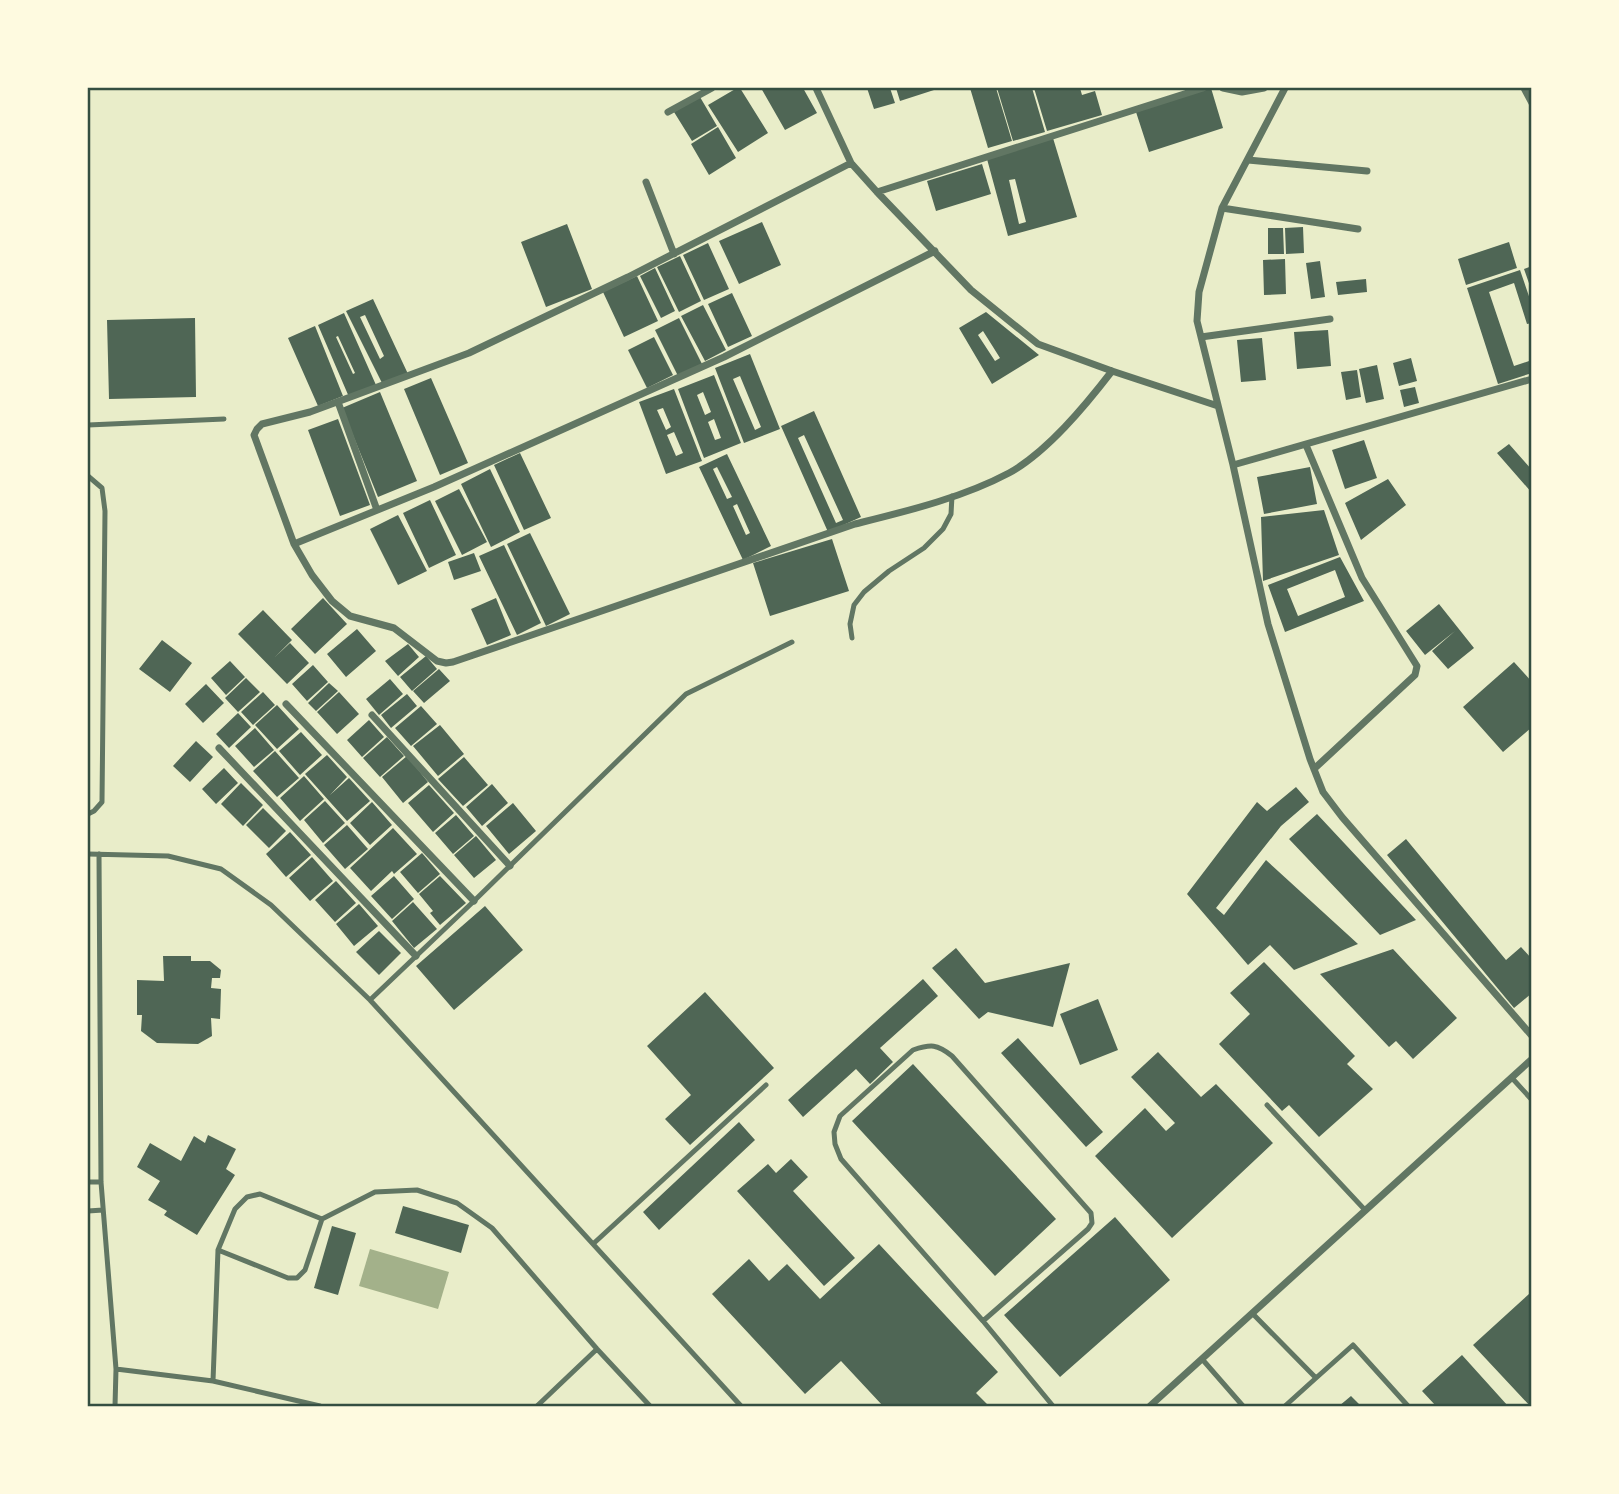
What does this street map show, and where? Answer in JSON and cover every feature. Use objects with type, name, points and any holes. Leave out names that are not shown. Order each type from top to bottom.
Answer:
[{"type":"street","points":[[668,112],[712,88]]},
{"type":"street","points":[[816,88],[851,163],[971,290],[1038,344],[1218,405]]},
{"type":"street","points":[[877,192],[1203,88]]},
{"type":"street","points":[[1225,88],[1242,92],[1264,88]]},
{"type":"street","points":[[1285,88],[1222,208],[1199,292],[1197,321],[1233,465],[1268,624],[1323,792],[1531,1036]]},
{"type":"street","points":[[1524,88],[1531,103]]},
{"type":"street","points":[[1248,160],[1367,171]]},
{"type":"street","points":[[851,163],[470,354],[310,412],[262,424],[254,435],[294,544],[312,575],[332,601],[350,616],[394,628],[422,651],[446,663],[855,524],[973,489],[1010,472],[1037,453],[1085,406],[1112,371]]},
{"type":"street","points":[[646,182],[674,254]]},
{"type":"street","points":[[1222,208],[1358,229]]},
{"type":"street","points":[[294,544],[434,487],[724,357],[935,251]]},
{"type":"street","points":[[1201,337],[1330,319]]},
{"type":"street","points":[[1233,465],[1531,379]]},
{"type":"street","points":[[338,402],[377,510]]},
{"type":"street","points":[[1306,444],[1362,578],[1417,666],[1415,675],[1314,769]]},
{"type":"street","points":[[286,704],[474,901]]},
{"type":"street","points":[[372,715],[510,866]]},
{"type":"street","points":[[219,748],[416,956]]},
{"type":"street","points":[[1151,1406],[1531,1059]]},
{"type":"lane","points":[[88,425],[224,419]]},
{"type":"lane","points":[[88,476],[102,488],[105,511],[102,803],[88,814]]},
{"type":"lane","points":[[852,638],[850,624],[855,605],[864,592],[889,571],[924,548],[943,529],[951,514],[952,496]]},
{"type":"lane","points":[[370,1000],[686,694],[792,642]]},
{"type":"lane","points":[[88,854],[169,856],[221,869],[271,905],[370,1000],[741,1406]]},
{"type":"lane","points":[[99,854],[101,1182],[116,1369],[115,1406]]},
{"type":"lane","points":[[983,1321],[1088,1229],[1092,1223],[1091,1213],[952,1056],[943,1048],[929,1045],[913,1050],[840,1116],[835,1132],[835,1144],[841,1158],[1053,1406]]},
{"type":"lane","points":[[1512,1077],[1531,1100]]},
{"type":"lane","points":[[593,1244],[766,1085]]},
{"type":"lane","points":[[1267,1105],[1366,1210]]},
{"type":"lane","points":[[88,1182],[101,1182]]},
{"type":"lane","points":[[218,1250],[288,1278],[297,1278],[305,1270],[322,1219],[375,1192],[417,1190],[457,1203],[492,1228],[650,1406]]},
{"type":"lane","points":[[214,1381],[218,1250],[235,1209],[247,1197],[260,1194],[322,1219]]},
{"type":"lane","points":[[88,1211],[103,1210]]},
{"type":"lane","points":[[1252,1313],[1316,1378]]},
{"type":"lane","points":[[1285,1406],[1353,1345],[1408,1406]]},
{"type":"lane","points":[[537,1406],[597,1349]]},
{"type":"lane","points":[[1202,1359],[1243,1406]]},
{"type":"lane","points":[[116,1369],[214,1381],[320,1406]]},
{"type":"shaded area","points":[[370,1249],[449,1272],[438,1309],[359,1286]]},
{"type":"building","points":[[740,88],[768,133],[738,152],[708,105]]},
{"type":"building","points":[[761,88],[803,88],[817,113],[785,130]]},
{"type":"building","points":[[867,88],[890,88],[895,103],[874,109]]},
{"type":"building","points":[[896,88],[933,88],[934,90],[900,101]]},
{"type":"building","points":[[970,88],[996,88],[1012,141],[988,148]]},
{"type":"building","points":[[997,88],[1032,88],[1045,132],[1013,141]]},
{"type":"building","points":[[1034,88],[1080,88],[1082,95],[1095,91],[1102,115],[1047,131]]},
{"type":"building","points":[[1211,88],[1223,128],[1149,152],[1136,112]]},
{"type":"building","points":[[700,97],[717,126],[692,141],[674,112]]},
{"type":"building","points":[[718,127],[736,158],[709,175],[691,144]]},
{"type":"building","points":[[1053,138],[1077,217],[1008,236],[987,159]],"holes":[[[1015,179],[1026,222],[1019,224],[1009,180]]]},
{"type":"building","points":[[982,164],[991,194],[936,211],[927,181]]},
{"type":"building","points":[[762,222],[781,265],[739,284],[719,241]]},
{"type":"building","points":[[567,224],[592,289],[546,307],[521,242]]},
{"type":"building","points":[[1303,227],[1304,253],[1286,254],[1285,228]]},
{"type":"building","points":[[1268,228],[1283,228],[1284,254],[1268,254]]},
{"type":"building","points":[[1509,242],[1517,268],[1466,285],[1458,259]]},
{"type":"building","points":[[708,243],[729,289],[704,300],[683,255]]},
{"type":"building","points":[[680,256],[701,301],[679,312],[657,267]]},
{"type":"building","points":[[1285,259],[1286,294],[1264,295],[1263,260]]},
{"type":"building","points":[[1320,261],[1325,297],[1311,299],[1306,263]]},
{"type":"building","points":[[1532,266],[1532,289],[1531,289],[1524,269]]},
{"type":"building","points":[[655,268],[675,311],[661,318],[640,276]]},
{"type":"building","points":[[1520,270],[1532,305],[1532,323],[1527,324],[1514,283],[1489,292],[1514,366],[1532,360],[1532,373],[1498,384],[1467,288]]},
{"type":"building","points":[[637,276],[658,321],[624,337],[603,292]]},
{"type":"building","points":[[1366,279],[1367,292],[1338,295],[1336,282]]},
{"type":"building","points":[[732,293],[752,336],[728,347],[708,304]]},
{"type":"building","points":[[373,299],[408,374],[382,383],[346,311]],"holes":[[[365,315],[384,356],[380,359],[360,317]]]},
{"type":"building","points":[[703,305],[726,350],[705,361],[681,316]]},
{"type":"building","points":[[986,312],[1039,355],[992,384],[959,328]],"holes":[[[983,331],[1000,358],[995,361],[978,335]]]},
{"type":"building","points":[[344,313],[376,385],[349,397],[318,325]],"holes":[[[338,336],[355,373],[353,374],[336,337]]]},
{"type":"building","points":[[195,318],[196,397],[109,399],[107,320]]},
{"type":"building","points":[[679,318],[702,364],[678,376],[655,330]]},
{"type":"building","points":[[315,326],[343,396],[318,406],[288,338]]},
{"type":"building","points":[[1328,330],[1331,366],[1297,369],[1294,332]]},
{"type":"building","points":[[654,337],[673,375],[647,388],[628,350]]},
{"type":"building","points":[[1262,338],[1266,380],[1241,382],[1237,340]]},
{"type":"building","points":[[750,354],[780,429],[744,443],[715,368]],"holes":[[[740,376],[761,427],[755,430],[733,379]]]},
{"type":"building","points":[[1411,358],[1417,381],[1399,386],[1393,363]]},
{"type":"building","points":[[1377,365],[1384,399],[1366,403],[1359,369]]},
{"type":"building","points":[[1357,370],[1361,397],[1346,400],[1341,372]]},
{"type":"building","points":[[714,375],[741,443],[704,458],[678,389]],"holes":[[[703,392],[711,412],[705,415],[697,395]],[[714,419],[721,438],[715,440],[708,422]]]},
{"type":"building","points":[[431,378],[468,463],[440,475],[404,389]]},
{"type":"building","points":[[1415,387],[1419,403],[1404,407],[1400,390]]},
{"type":"building","points":[[674,389],[702,461],[666,474],[639,402]],"holes":[[[663,408],[671,427],[666,430],[657,410]],[[674,432],[683,453],[676,456],[667,435]]]},
{"type":"building","points":[[380,392],[417,481],[378,497],[342,408]]},
{"type":"building","points":[[814,411],[861,517],[828,532],[781,426]],"holes":[[[804,435],[843,520],[836,523],[798,438]]]},
{"type":"building","points":[[338,419],[370,505],[340,516],[308,430]]},
{"type":"building","points":[[1364,440],[1377,478],[1345,489],[1332,450]]},
{"type":"building","points":[[1509,444],[1532,470],[1532,493],[1497,453]]},
{"type":"building","points":[[520,453],[551,518],[524,530],[494,465]]},
{"type":"building","points":[[727,454],[771,546],[743,560],[699,467]],"holes":[[[717,467],[732,497],[727,499],[713,469]],[[737,504],[750,533],[746,535],[733,506]]]},
{"type":"building","points":[[1310,467],[1317,504],[1264,514],[1257,477]]},
{"type":"building","points":[[490,469],[520,532],[491,547],[461,484]]},
{"type":"building","points":[[1388,479],[1406,505],[1361,540],[1345,503]]},
{"type":"building","points":[[459,489],[487,542],[462,555],[435,501]]},
{"type":"building","points":[[430,500],[456,555],[429,568],[403,513]]},
{"type":"building","points":[[1324,510],[1339,555],[1263,581],[1261,517]]},
{"type":"building","points":[[398,515],[427,571],[398,585],[370,529]]},
{"type":"building","points":[[530,533],[570,614],[546,626],[507,544]]},
{"type":"building","points":[[832,539],[849,591],[770,616],[753,563]]},
{"type":"building","points":[[504,545],[541,623],[517,635],[479,556]]},
{"type":"building","points":[[474,553],[481,571],[454,580],[448,562]]},
{"type":"building","points":[[1340,557],[1364,601],[1285,632],[1268,585]],"holes":[[[1335,570],[1345,597],[1298,616],[1287,589]]]},
{"type":"building","points":[[323,598],[347,624],[315,654],[291,629]]},
{"type":"building","points":[[496,598],[511,635],[487,645],[471,609]]},
{"type":"building","points":[[1439,604],[1474,648],[1448,669],[1432,651],[1455,631],[1425,655],[1406,631]]},
{"type":"building","points":[[263,610],[292,640],[275,657],[290,643],[309,663],[287,684],[238,634]]},
{"type":"building","points":[[357,629],[376,651],[346,677],[327,654]]},
{"type":"building","points":[[162,640],[192,663],[170,692],[139,669]]},
{"type":"building","points":[[408,644],[419,657],[398,676],[385,661]]},
{"type":"building","points":[[426,656],[437,669],[412,691],[400,677]]},
{"type":"building","points":[[230,661],[245,677],[226,695],[211,678]]},
{"type":"building","points":[[1514,662],[1532,682],[1532,727],[1503,752],[1463,707]]},
{"type":"building","points":[[313,665],[328,682],[307,701],[292,684]]},
{"type":"building","points":[[439,669],[450,681],[424,703],[413,691]]},
{"type":"building","points":[[246,678],[260,692],[238,712],[225,698]]},
{"type":"building","points":[[390,679],[403,694],[379,715],[366,699]]},
{"type":"building","points":[[329,683],[338,691],[316,711],[308,703]]},
{"type":"building","points":[[206,684],[224,703],[203,723],[185,704]]},
{"type":"building","points":[[263,692],[275,705],[253,725],[241,712]]},
{"type":"building","points":[[339,692],[359,714],[337,734],[317,712]]},
{"type":"building","points":[[407,694],[417,706],[391,728],[381,715]]},
{"type":"building","points":[[277,705],[299,729],[277,749],[255,725]]},
{"type":"building","points":[[421,706],[437,724],[411,746],[395,728]]},
{"type":"building","points":[[238,713],[251,727],[229,748],[216,734]]},
{"type":"building","points":[[369,720],[384,737],[362,757],[347,740]]},
{"type":"building","points":[[440,725],[464,754],[438,776],[413,746]]},
{"type":"building","points":[[255,728],[274,750],[254,767],[235,746]]},
{"type":"building","points":[[301,732],[322,755],[300,775],[279,751]]},
{"type":"building","points":[[387,737],[404,756],[380,777],[363,758]]},
{"type":"building","points":[[196,741],[213,757],[190,782],[173,766]]},
{"type":"building","points":[[275,751],[299,778],[277,797],[253,771]]},
{"type":"building","points":[[327,755],[347,777],[330,795],[349,778],[370,801],[347,821],[305,774]]},
{"type":"building","points":[[407,756],[428,782],[403,803],[382,777]]},
{"type":"building","points":[[464,757],[488,785],[463,806],[438,779]]},
{"type":"building","points":[[224,768],[238,783],[216,804],[202,789]]},
{"type":"building","points":[[304,776],[324,799],[300,821],[280,798]]},
{"type":"building","points":[[241,783],[263,805],[243,826],[221,804]]},
{"type":"building","points":[[492,784],[508,803],[482,826],[466,807]]},
{"type":"building","points":[[429,785],[454,813],[433,832],[408,803]]},
{"type":"building","points":[[1296,787],[1309,802],[1281,826],[1216,908],[1224,915],[1266,860],[1358,944],[1294,970],[1270,945],[1248,965],[1187,894],[1257,802],[1267,811]]},
{"type":"building","points":[[325,801],[345,823],[323,843],[304,820]]},
{"type":"building","points":[[372,802],[392,825],[370,845],[350,823]]},
{"type":"building","points":[[513,803],[536,831],[509,854],[486,826]]},
{"type":"building","points":[[263,808],[286,831],[269,848],[246,825]]},
{"type":"building","points":[[1317,814],[1416,920],[1380,935],[1289,839]]},
{"type":"building","points":[[456,815],[474,836],[453,854],[435,833]]},
{"type":"building","points":[[347,825],[368,849],[345,869],[324,845]]},
{"type":"building","points":[[393,828],[417,854],[394,874],[392,871],[371,891],[350,868]]},
{"type":"building","points":[[290,832],[311,855],[286,877],[266,854]]},
{"type":"building","points":[[476,836],[496,860],[474,878],[454,855]]},
{"type":"building","points":[[1406,839],[1506,960],[1521,947],[1532,959],[1532,993],[1514,1008],[1387,855]]},
{"type":"building","points":[[422,853],[440,874],[418,893],[400,872]]},
{"type":"building","points":[[312,857],[333,881],[310,901],[289,878]]},
{"type":"building","points":[[394,876],[414,899],[392,919],[371,896]]},
{"type":"building","points":[[440,876],[466,903],[440,925],[419,894]]},
{"type":"building","points":[[336,881],[356,903],[335,922],[315,900]]},
{"type":"building","points":[[413,902],[437,929],[414,948],[392,921]]},
{"type":"building","points":[[359,904],[378,926],[354,946],[336,924]]},
{"type":"building","points":[[485,906],[523,950],[454,1010],[416,966]]},
{"type":"building","points":[[379,931],[401,953],[379,975],[356,952]]},
{"type":"building","points":[[956,948],[985,983],[1070,963],[1053,1027],[988,1012],[979,1019],[932,968]]},
{"type":"building","points":[[1393,949],[1457,1018],[1413,1059],[1396,1041],[1389,1047],[1320,974]]},
{"type":"building","points":[[163,956],[191,956],[191,961],[210,961],[221,970],[220,978],[212,978],[211,988],[221,989],[220,1019],[211,1018],[212,1036],[198,1044],[157,1043],[141,1031],[142,1015],[137,1015],[137,980],[164,981]]},
{"type":"building","points":[[1264,962],[1355,1056],[1347,1064],[1373,1089],[1319,1137],[1289,1105],[1282,1111],[1219,1044],[1250,1014],[1230,993]]},
{"type":"building","points":[[923,979],[938,996],[880,1048],[893,1062],[870,1084],[856,1069],[803,1117],[788,1100]]},
{"type":"building","points":[[705,992],[774,1068],[690,1145],[665,1119],[691,1095],[647,1046]]},
{"type":"building","points":[[1098,999],[1118,1050],[1080,1065],[1060,1014]]},
{"type":"building","points":[[1018,1038],[1103,1132],[1086,1147],[1001,1053]]},
{"type":"building","points":[[1158,1052],[1201,1097],[1216,1084],[1273,1143],[1172,1238],[1095,1156],[1145,1108],[1166,1131],[1175,1123],[1131,1077]]},
{"type":"building","points":[[913,1064],[1056,1219],[995,1276],[852,1121]]},
{"type":"building","points":[[739,1122],[755,1140],[659,1230],[643,1212]]},
{"type":"building","points":[[208,1135],[236,1149],[226,1169],[235,1175],[197,1235],[164,1215],[167,1211],[148,1200],[160,1181],[137,1167],[150,1143],[181,1161],[194,1136],[205,1143]]},
{"type":"building","points":[[791,1159],[808,1177],[793,1191],[855,1258],[824,1286],[737,1191],[768,1164],[776,1173]]},
{"type":"building","points":[[403,1206],[469,1225],[461,1253],[395,1233]]},
{"type":"building","points":[[1115,1217],[1170,1280],[1060,1377],[1004,1315]]},
{"type":"building","points":[[332,1226],[356,1233],[338,1295],[314,1288]]},
{"type":"building","points":[[879,1244],[998,1372],[976,1393],[989,1406],[883,1406],[841,1361],[805,1394],[712,1294],[749,1259],[769,1281],[787,1264],[820,1299]]},
{"type":"building","points":[[1529,1294],[1532,1296],[1532,1406],[1473,1345]]},
{"type":"building","points":[[1462,1355],[1508,1406],[1436,1406],[1422,1391]]},
{"type":"building","points":[[1351,1396],[1361,1406],[1339,1406]]}]
